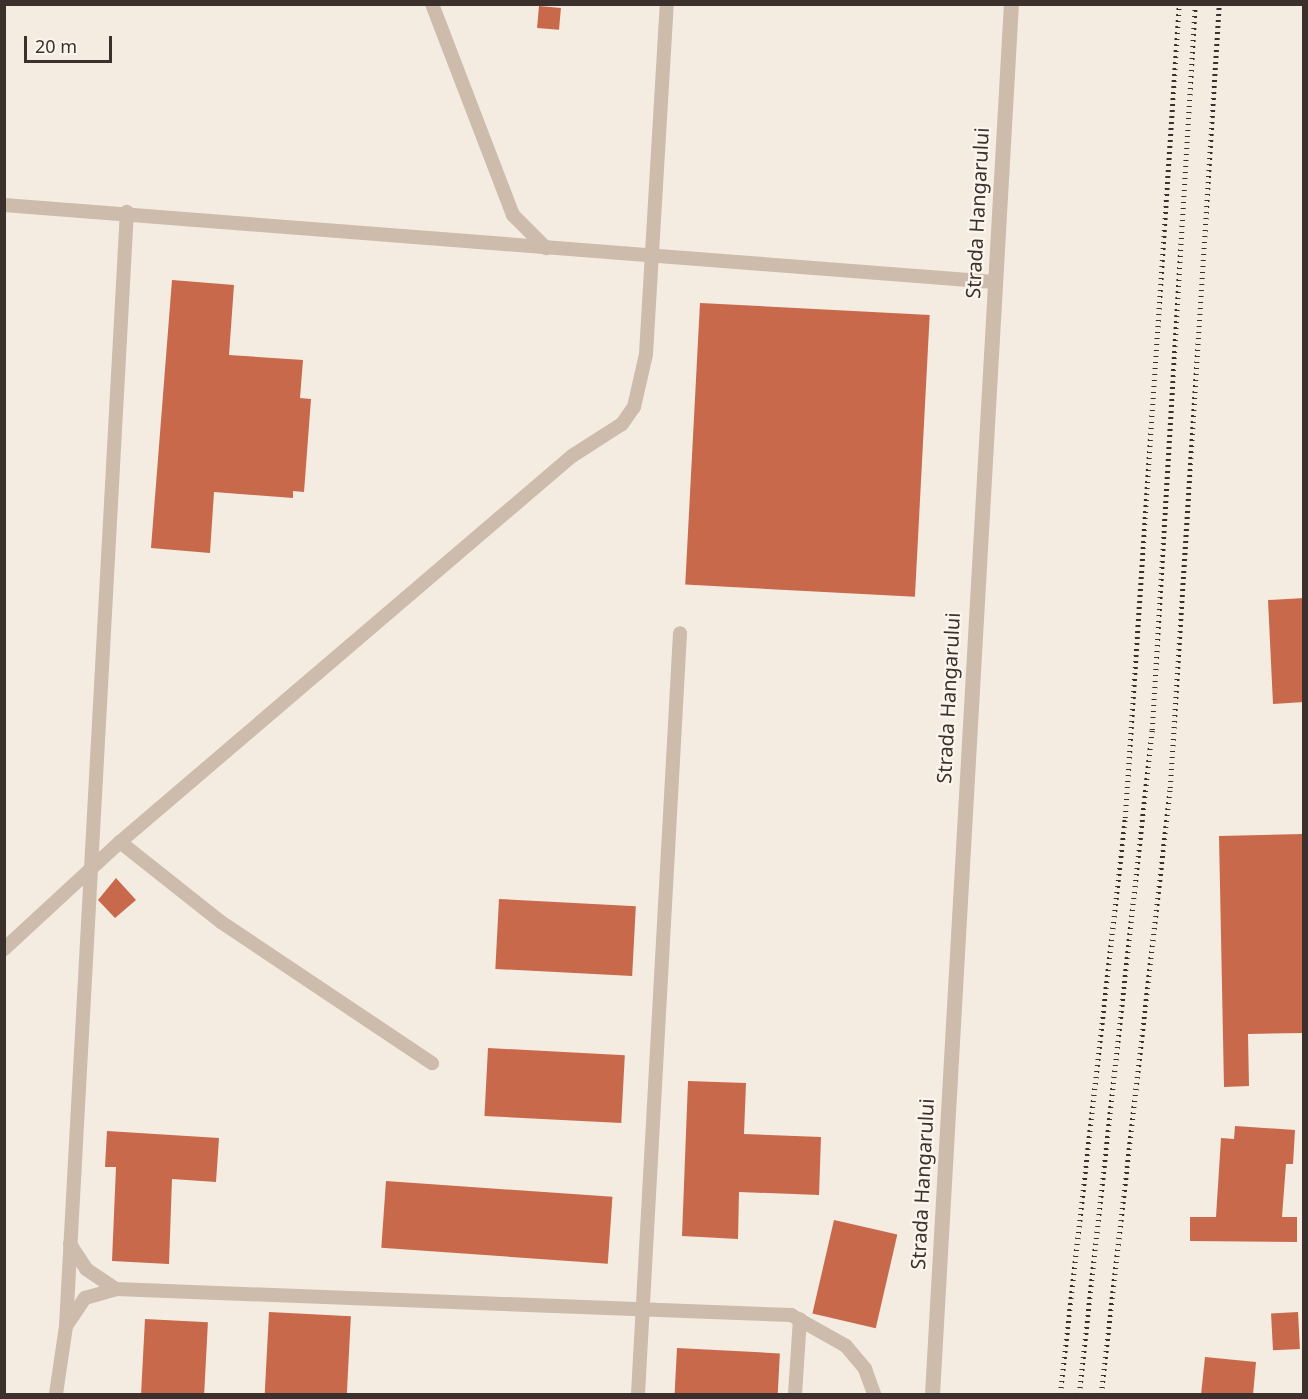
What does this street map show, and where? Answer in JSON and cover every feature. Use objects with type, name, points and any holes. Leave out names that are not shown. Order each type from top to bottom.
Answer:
[{"type":"street","name":"Strada Hangarului","points":[[932,1395],[1011,4]]},
{"type":"lane","points":[[432,4],[513,215],[546,248]]},
{"type":"lane","points":[[4,949],[120,842],[572,456],[622,424],[634,406],[646,354],[667,4]]},
{"type":"lane","points":[[4,205],[127,212],[651,257],[994,282]]},
{"type":"lane","points":[[56,1395],[66,1326],[89,871],[127,212]]},
{"type":"lane","points":[[638,1395],[680,633]]},
{"type":"lane","points":[[120,842],[221,922],[432,1063]]},
{"type":"lane","points":[[70,1244],[86,1269],[116,1289]]},
{"type":"lane","points":[[66,1326],[84,1298],[116,1289],[643,1309],[800,1319],[846,1346],[865,1369],[874,1395]]},
{"type":"lane","points":[[795,1395],[800,1319]]},
{"type":"building","points":[[539,6],[561,8],[559,30],[537,28]]},
{"type":"building","points":[[172,280],[234,285],[229,355],[303,360],[300,398],[311,399],[304,492],[293,491],[293,498],[214,492],[210,553],[151,548]]},
{"type":"building","points":[[700,303],[930,315],[915,597],[685,585]]},
{"type":"building","points":[[1304,598],[1304,702],[1273,704],[1268,600]]},
{"type":"building","points":[[1304,834],[1304,1033],[1248,1034],[1249,1086],[1224,1087],[1219,836]]},
{"type":"building","points":[[116,878],[136,900],[115,918],[98,900]]},
{"type":"building","points":[[499,899],[636,906],[632,976],[495,969]]},
{"type":"building","points":[[488,1048],[625,1055],[621,1123],[484,1116]]},
{"type":"building","points":[[688,1081],[746,1083],[744,1134],[821,1137],[819,1195],[739,1192],[738,1239],[682,1236]]},
{"type":"building","points":[[1235,1126],[1295,1130],[1293,1164],[1286,1164],[1282,1217],[1297,1217],[1297,1242],[1190,1241],[1190,1217],[1216,1217],[1221,1138],[1234,1139]]},
{"type":"building","points":[[107,1131],[219,1138],[216,1182],[172,1179],[169,1264],[112,1261],[116,1167],[105,1167]]},
{"type":"building","points":[[386,1181],[612,1197],[608,1264],[381,1248]]},
{"type":"building","points":[[834,1220],[897,1235],[876,1328],[812,1314]]},
{"type":"building","points":[[269,1312],[351,1316],[347,1394],[265,1394]]},
{"type":"building","points":[[1298,1312],[1300,1349],[1273,1350],[1271,1313]]},
{"type":"building","points":[[145,1319],[208,1322],[204,1394],[141,1394]]},
{"type":"building","points":[[677,1348],[780,1353],[778,1394],[675,1394]]},
{"type":"building","points":[[1205,1357],[1256,1362],[1253,1395],[1201,1395]]},
{"type":"railway","points":[[1060,1394],[1125,818],[1179,4]]},
{"type":"railway","points":[[1079,1394],[1152,730],[1195,4]]},
{"type":"railway","points":[[1101,1394],[1170,788],[1219,4]]}]
